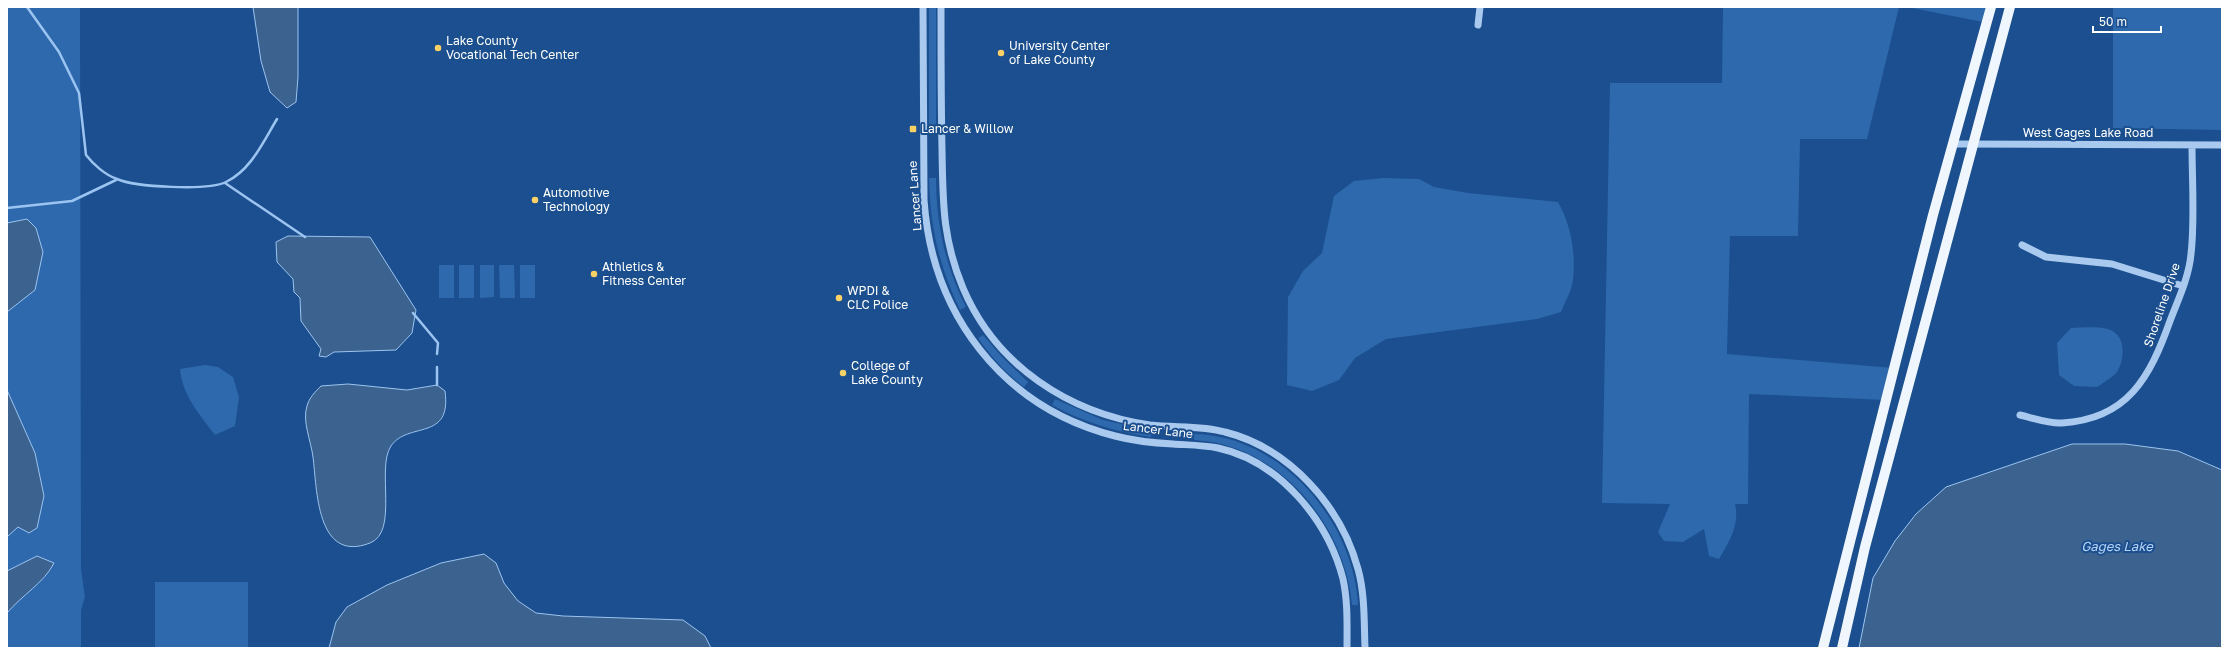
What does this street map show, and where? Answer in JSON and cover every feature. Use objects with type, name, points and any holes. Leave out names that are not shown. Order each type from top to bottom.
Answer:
[{"type":"main road","points":[[1823,648],[1885,399],[1991,7]]},
{"type":"main road","points":[[1842,648],[1866,547],[2010,7]]},
{"type":"street","name":"Lancer Lane","points":[[923,7],[924,193],[927,232],[946,292],[972,340],[1009,382],[1037,402],[1075,423],[1129,439],[1206,446],[1228,450],[1250,459],[1277,477],[1301,501],[1314,519],[1325,535],[1339,564],[1346,597],[1347,648]]},
{"type":"street","name":"Lancer Lane","points":[[941,7],[942,190],[944,224],[957,273],[977,316],[1014,362],[1045,387],[1064,398],[1085,408],[1127,421],[1222,431],[1233,434],[1264,446],[1292,467],[1304,478],[1333,514],[1348,541],[1358,567],[1363,594],[1365,648]]},
{"type":"street","points":[[1478,25],[1480,7]]},
{"type":"street","name":"West Gages Lake Road","points":[[1954,144],[2222,145]]},
{"type":"street","name":"Shoreline Drive","points":[[2020,415],[2061,423],[2091,417],[2113,409],[2137,390],[2160,349],[2183,286],[2191,255],[2192,145]]},
{"type":"street","points":[[2022,245],[2046,257],[2112,264],[2183,286]]},
{"type":"shaded area","points":[[7,7],[80,7],[81,569],[85,597],[81,610],[81,648],[7,648]]},
{"type":"shaded area","points":[[929,7],[936,7],[936,133],[929,133]]},
{"type":"shaded area","points":[[1723,7],[1899,7],[1867,139],[1800,139],[1798,236],[1730,236],[1727,354],[1894,368],[1886,400],[1749,394],[1748,504],[1735,504],[1736,519],[1733,533],[1719,559],[1709,556],[1704,529],[1683,542],[1664,541],[1658,532],[1670,504],[1602,503],[1610,83],[1722,83]]},
{"type":"shaded area","points":[[1907,7],[1987,7],[1983,22]]},
{"type":"shaded area","points":[[2113,7],[2222,7],[2222,130],[2113,128]]},
{"type":"shaded area","points":[[929,178],[936,178],[936,195],[943,244],[952,276],[966,307],[960,310],[946,278],[937,246],[931,213]]},
{"type":"shaded area","points":[[1383,178],[1419,179],[1434,187],[1468,193],[1558,202],[1566,220],[1572,240],[1574,260],[1574,270],[1570,292],[1561,312],[1537,319],[1386,339],[1355,358],[1339,380],[1312,391],[1287,385],[1288,297],[1303,271],[1322,253],[1334,196],[1354,181]]},
{"type":"shaded area","points":[[439,265],[454,265],[454,298],[439,298]]},
{"type":"shaded area","points":[[459,265],[474,265],[474,298],[459,298]]},
{"type":"shaded area","points":[[480,265],[494,265],[494,297],[480,298]]},
{"type":"shaded area","points":[[499,265],[514,265],[515,298],[500,298]]},
{"type":"shaded area","points":[[520,265],[535,265],[535,298],[520,298]]},
{"type":"shaded area","points":[[2071,328],[2105,328],[2114,332],[2121,340],[2123,351],[2117,372],[2097,387],[2074,386],[2059,375],[2057,343]]},
{"type":"shaded area","points":[[983,335],[1004,359],[1028,382],[1024,387],[988,352],[978,338]]},
{"type":"shaded area","points":[[205,365],[218,367],[233,377],[239,397],[235,426],[215,435],[188,396],[181,378],[180,369]]},
{"type":"shaded area","points":[[1055,399],[1103,420],[1152,431],[1151,437],[1112,429],[1088,421],[1052,405]]},
{"type":"shaded area","points":[[1194,434],[1226,438],[1255,449],[1283,466],[1307,488],[1327,514],[1343,543],[1353,574],[1358,605],[1352,605],[1347,575],[1336,546],[1321,518],[1302,494],[1279,473],[1253,456],[1225,445],[1194,440]]},
{"type":"shaded area","points":[[155,582],[248,582],[248,648],[155,648]]},
{"type":"water","points":[[253,7],[298,7],[298,77],[296,102],[287,108],[270,92],[261,61]]},
{"type":"water","points":[[27,219],[36,228],[43,252],[35,290],[7,312],[7,223]]},
{"type":"water","points":[[288,236],[370,237],[416,310],[412,333],[396,350],[334,352],[326,357],[319,356],[321,349],[301,321],[300,298],[294,292],[293,279],[277,262],[276,242]]},
{"type":"water","points":[[348,384],[407,390],[437,385],[445,391],[445,407],[442,418],[427,428],[398,439],[391,446],[387,456],[385,469],[385,513],[383,526],[379,537],[370,543],[352,547],[339,543],[329,533],[323,520],[316,486],[313,457],[307,431],[306,418],[309,400],[321,386]]},
{"type":"water","points":[[7,390],[35,453],[44,496],[37,528],[29,533],[18,527],[7,537]]},
{"type":"water","name":"Gages Lake","points":[[2072,444],[2125,444],[2178,451],[2222,470],[2222,648],[1859,648],[1873,578],[1895,541],[1916,514],[1946,487]]},
{"type":"water","points":[[484,554],[496,563],[504,583],[518,601],[536,613],[563,616],[683,620],[705,636],[711,648],[329,648],[336,622],[347,607],[387,585],[441,563]]},
{"type":"water","points":[[37,556],[54,563],[45,577],[7,613],[7,571]]},
{"type":"waterway","points":[[27,7],[59,52],[79,93],[86,155],[108,175],[126,182],[155,186],[188,187],[217,185],[235,177],[243,170],[256,155],[277,119]]},
{"type":"waterway","points":[[7,208],[72,201],[116,180]]},
{"type":"waterway","points":[[225,183],[305,237]]},
{"type":"waterway","points":[[413,313],[438,343],[437,354]]},
{"type":"waterway","points":[[437,367],[437,385]]},
{"type":"place","name":"Lake County Vocational Tech Center","points":[[438,48]]},
{"type":"place","name":"University Center of Lake County","points":[[1001,53]]},
{"type":"place","name":"Lancer & Willow","points":[[913,129]]},
{"type":"place","name":"Automotive Technology","points":[[535,200]]},
{"type":"place","name":"Athletics & Fitness Center","points":[[594,274]]},
{"type":"place","name":"WPDI & CLC Police","points":[[839,298]]},
{"type":"place","name":"College of Lake County","points":[[843,373]]}]
